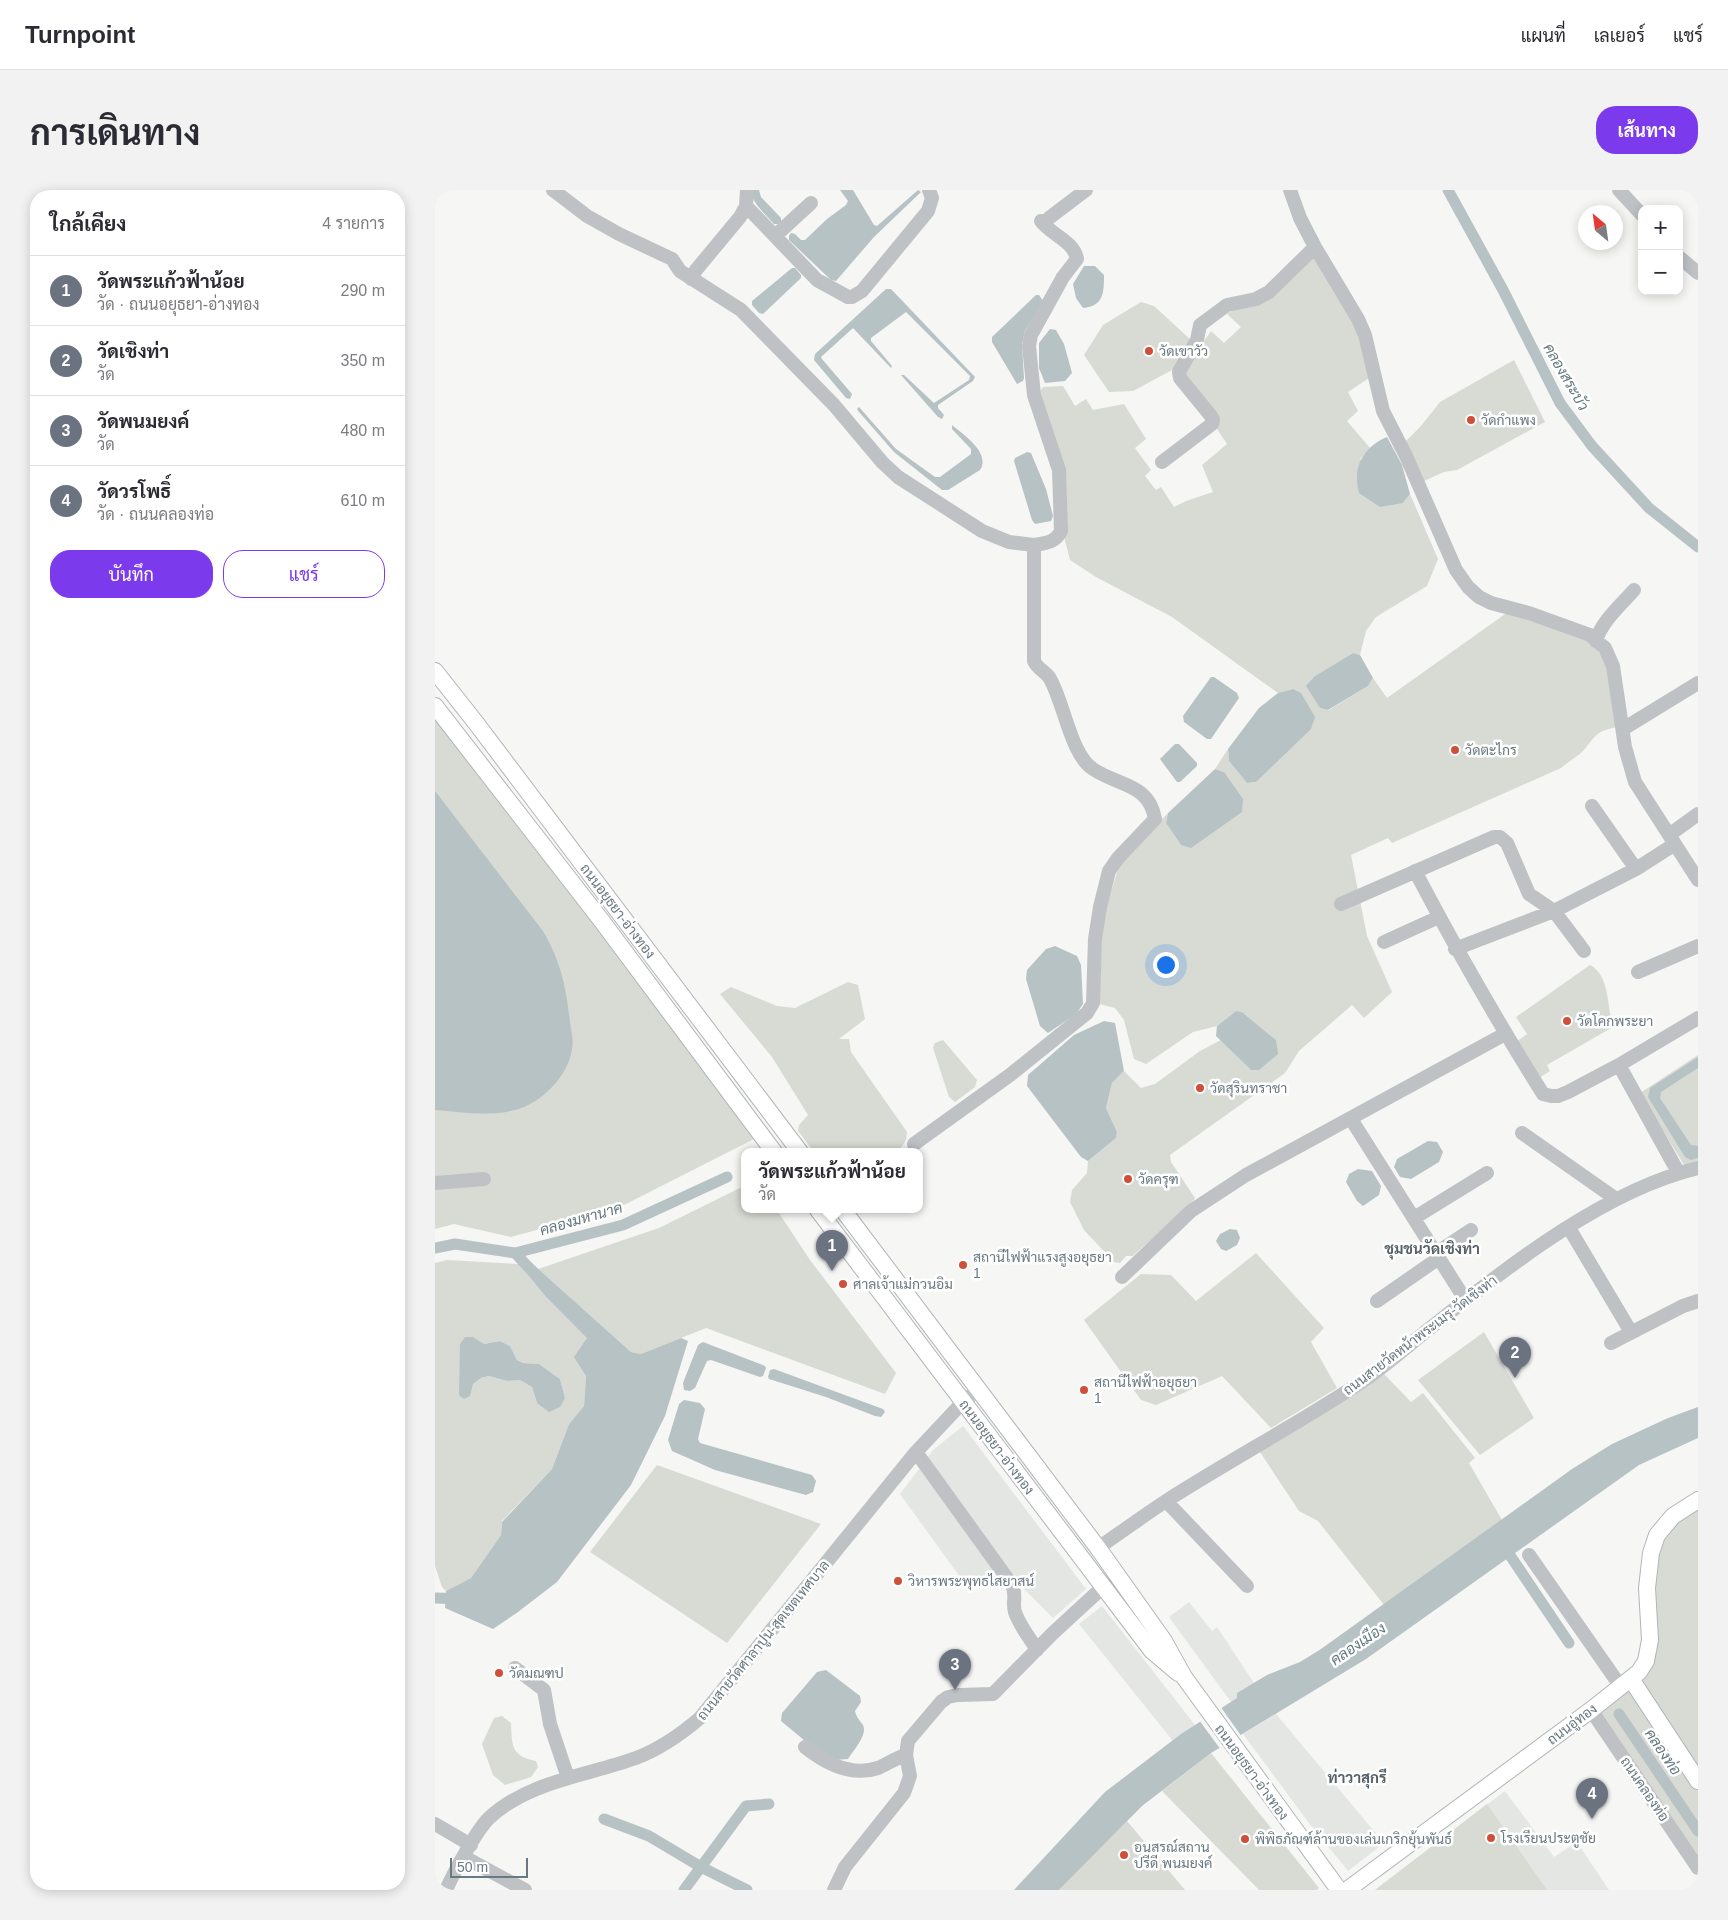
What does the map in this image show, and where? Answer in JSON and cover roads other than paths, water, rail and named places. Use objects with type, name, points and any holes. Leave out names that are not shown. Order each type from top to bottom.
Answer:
[{"type":"main road","name":"ถนนอยุธยา-อ่างทอง","points":[[435,671],[797,1148]]},
{"type":"main road","name":"ถนนอยุธยา-อ่างทอง","points":[[435,706],[595,912],[771,1148]]},
{"type":"main road","name":"ถนนอยุธยา-อ่างทอง","points":[[820,1213],[1152,1652],[1183,1677]]},
{"type":"main road","name":"ถนนอยุธยา-อ่างทอง","points":[[845,1213],[1098,1548],[1164,1641],[1183,1677],[1339,1890]]},
{"type":"main road","name":"ถนนอู่ทอง","points":[[1347,1890],[1591,1710],[1639,1672],[1646,1661],[1649,1640],[1647,1588],[1651,1553],[1657,1535],[1673,1516],[1698,1500]]},
{"type":"main road","points":[[1626,1683],[1698,1781]]},
{"type":"street","points":[[553,190],[587,216],[619,234],[672,259],[680,271],[716,292],[741,310],[834,405],[882,462],[899,477],[982,531],[1009,542],[1034,545],[1054,540],[1061,531],[1059,470],[1033,395],[1029,346],[1031,335],[1063,277],[1077,259],[1072,247],[1045,227],[1045,220],[1086,190]]},
{"type":"street","points":[[691,279],[695,270],[740,217],[746,206],[747,190]]},
{"type":"street","points":[[746,206],[817,280],[848,297],[852,297],[862,291],[928,211],[931,198],[929,190]]},
{"type":"street","points":[[1290,190],[1300,218],[1315,247],[1359,319],[1365,335],[1383,411],[1406,456],[1455,570],[1468,587],[1479,597],[1491,603],[1556,622],[1590,635],[1605,648],[1613,666],[1625,747],[1635,782],[1698,880]]},
{"type":"street","points":[[1619,190],[1638,211]]},
{"type":"street","points":[[775,236],[811,203]]},
{"type":"street","points":[[1162,462],[1212,424],[1211,416],[1180,378],[1179,372],[1197,340],[1200,325],[1227,305],[1256,299],[1269,292],[1315,247]]},
{"type":"street","points":[[1683,260],[1698,273]]},
{"type":"street","points":[[914,1144],[1010,1075],[1087,1013],[1093,1003],[1095,939],[1100,907],[1109,871],[1118,858],[1155,819],[1147,798],[1135,788],[1093,769],[1085,761],[1068,728],[1049,678],[1036,666],[1034,661],[1034,545]]},
{"type":"street","points":[[1596,641],[1603,626],[1634,590]]},
{"type":"street","points":[[1623,729],[1698,683]]},
{"type":"street","points":[[1592,806],[1636,869]]},
{"type":"street","points":[[1455,949],[1554,911],[1636,869],[1672,840],[1698,814]]},
{"type":"street","points":[[1341,904],[1494,836],[1501,837],[1507,843],[1529,894],[1554,911],[1584,951]]},
{"type":"street","points":[[1415,871],[1455,949],[1543,1094],[1558,1096],[1568,1092],[1619,1065],[1698,1018]]},
{"type":"street","points":[[1384,942],[1439,917]]},
{"type":"street","points":[[1638,972],[1698,946]]},
{"type":"street","points":[[1122,1277],[1191,1211],[1246,1175],[1505,1034]]},
{"type":"street","points":[[1619,1065],[1678,1172]]},
{"type":"street","points":[[1351,1118],[1466,1301]]},
{"type":"street","points":[[1522,1133],[1615,1199]]},
{"type":"street","name":"ถนนสายวัดหน้าพระเมรุ-วัดเชิงท่า","points":[[1098,1548],[1166,1501],[1253,1450],[1367,1378],[1527,1255],[1569,1228],[1615,1199],[1678,1172],[1698,1168]]},
{"type":"street","points":[[1414,1218],[1487,1172]]},
{"type":"street","points":[[435,1183],[484,1179]]},
{"type":"street","points":[[1569,1228],[1631,1332]]},
{"type":"street","points":[[1377,1300],[1471,1230]]},
{"type":"street","points":[[1611,1343],[1683,1306],[1698,1301]]},
{"type":"street","name":"ถนนสายวัดศาลาปูน-สุดเขตเทศบาล","points":[[446,1890],[471,1844],[488,1819],[509,1803],[536,1789],[649,1752],[681,1734],[700,1718],[917,1452],[963,1402],[978,1390]]},
{"type":"street","points":[[917,1452],[1012,1585],[1015,1590],[1013,1605],[1015,1615],[1037,1650]]},
{"type":"street","points":[[1166,1501],[1247,1586]]},
{"type":"street","points":[[1529,1554],[1626,1683]]},
{"type":"street","points":[[834,1890],[845,1867],[904,1793],[910,1776],[906,1755],[908,1742],[941,1702],[949,1697],[958,1695],[993,1694],[1103,1587]]},
{"type":"street","points":[[515,1668],[544,1690],[549,1724],[568,1778]]},
{"type":"street","name":"ถนนคลองท่อ","points":[[1591,1710],[1698,1868]]},
{"type":"street","points":[[805,1747],[817,1756],[842,1769],[876,1768],[906,1755]]},
{"type":"street","points":[[435,1824],[471,1844]]},
{"type":"street","points":[[464,1857],[525,1890]]},
{"type":"water","points":[[750,190],[759,190],[761,197],[781,218],[781,222],[774,224],[756,204]]},
{"type":"water","points":[[840,190],[853,190],[874,225],[877,226],[918,190],[921,192],[874,237],[836,281],[831,280],[789,240],[789,236],[791,233],[795,234],[801,240],[805,240],[827,219],[846,205],[848,201]]},
{"type":"water","points":[[1084,266],[1095,266],[1104,275],[1104,281],[1103,292],[1099,301],[1090,307],[1083,308],[1076,298],[1073,284]]},
{"type":"water","points":[[792,268],[795,268],[801,275],[801,278],[763,314],[759,313],[752,305],[752,301]]},
{"type":"water","points":[[886,289],[891,289],[975,377],[973,381],[938,405],[938,408],[944,415],[942,419],[938,417],[901,375],[904,375],[934,403],[969,380],[970,376],[906,312],[871,338],[871,341],[892,366],[891,368],[853,328],[821,357],[852,394],[850,399],[846,398],[814,360],[815,354]]},
{"type":"water","points":[[1036,295],[1039,295],[1043,301],[1025,331],[1022,344],[1024,378],[1023,381],[1017,384],[992,342],[992,337]]},
{"type":"water","points":[[1050,329],[1056,330],[1064,344],[1072,373],[1065,381],[1045,383],[1039,368],[1039,343]]},
{"type":"water","points":[[859,407],[896,449],[935,477],[940,477],[971,454],[971,449],[952,429],[952,425],[969,439],[979,451],[982,457],[980,470],[948,490],[942,490],[894,452],[859,412],[857,409]]},
{"type":"water","points":[[1387,437],[1402,465],[1410,494],[1403,503],[1380,507],[1359,493],[1357,475],[1361,459],[1372,446]]},
{"type":"water","points":[[1027,452],[1031,453],[1046,489],[1053,516],[1051,521],[1035,524],[1032,520],[1014,461],[1015,458]]},
{"type":"water","points":[[1353,653],[1360,655],[1373,678],[1368,686],[1328,710],[1320,708],[1306,686],[1315,676]]},
{"type":"water","points":[[1211,677],[1214,677],[1237,693],[1239,698],[1211,739],[1207,739],[1184,722],[1183,716]]},
{"type":"water","points":[[1293,689],[1301,693],[1315,717],[1311,729],[1256,782],[1247,783],[1229,761],[1228,749],[1259,708],[1278,693]]},
{"type":"water","points":[[1175,744],[1179,744],[1197,763],[1197,766],[1180,782],[1177,782],[1160,759]]},
{"type":"water","points":[[1215,769],[1224,772],[1243,799],[1242,812],[1191,848],[1181,845],[1166,823],[1168,813]]},
{"type":"water","points":[[435,791],[543,931],[562,975],[573,1039],[570,1059],[560,1078],[544,1095],[525,1107],[515,1110],[485,1114],[435,1110]]},
{"type":"water","points":[[1055,946],[1077,956],[1081,965],[1083,1004],[1076,1014],[1048,1033],[1040,1026],[1026,979],[1027,970],[1046,949]]},
{"type":"water","points":[[1236,1011],[1242,1012],[1276,1040],[1278,1054],[1259,1070],[1251,1070],[1216,1036],[1217,1026]]},
{"type":"water","points":[[1104,1021],[1115,1023],[1124,1071],[1112,1083],[1106,1108],[1117,1132],[1116,1138],[1088,1161],[1081,1157],[1027,1086],[1028,1075],[1074,1035]]},
{"type":"water","points":[[1698,1057],[1698,1068],[1661,1092],[1660,1098],[1691,1145],[1698,1146],[1698,1158],[1691,1160],[1685,1157],[1648,1097],[1650,1088]]},
{"type":"water","points":[[1428,1141],[1437,1142],[1443,1152],[1439,1162],[1411,1179],[1400,1177],[1394,1167],[1397,1159]]},
{"type":"water","points":[[1358,1169],[1372,1171],[1381,1186],[1379,1195],[1363,1206],[1357,1201],[1346,1182],[1349,1174]]},
{"type":"water","points":[[1230,1229],[1237,1230],[1240,1238],[1237,1245],[1226,1251],[1221,1249],[1216,1241],[1220,1234]]},
{"type":"water","points":[[526,1258],[631,1352],[641,1354],[681,1338],[688,1341],[665,1416],[631,1485],[557,1582],[493,1629],[445,1608],[446,1591],[471,1578],[501,1535],[502,1522],[552,1469],[569,1424],[584,1406],[586,1376],[574,1357],[587,1338],[546,1297],[519,1264]]},
{"type":"water","points":[[465,1337],[473,1337],[484,1344],[500,1341],[510,1346],[517,1360],[523,1363],[539,1364],[560,1379],[565,1398],[560,1407],[549,1412],[537,1403],[532,1387],[520,1380],[507,1381],[489,1376],[481,1378],[473,1384],[470,1396],[464,1399],[459,1395],[460,1344]]},
{"type":"water","points":[[703,1342],[765,1366],[763,1376],[760,1377],[711,1360],[707,1361],[695,1388],[690,1391],[684,1390],[683,1383],[698,1345]]},
{"type":"water","points":[[774,1369],[883,1409],[885,1412],[881,1417],[875,1416],[826,1397],[769,1379],[770,1370]]},
{"type":"water","points":[[684,1400],[700,1403],[705,1409],[698,1439],[700,1443],[812,1475],[816,1481],[813,1492],[806,1495],[715,1470],[672,1451],[668,1440],[679,1404]]},
{"type":"water","name":"คลองเมือง","points":[[1698,1407],[1698,1438],[1639,1465],[1366,1659],[1211,1753],[1142,1806],[1059,1890],[1014,1890],[1105,1792],[1181,1734],[1237,1698],[1237,1693],[1267,1675],[1300,1662],[1321,1649],[1572,1469],[1612,1444],[1668,1418]]},
{"type":"water","points":[[826,1670],[860,1696],[861,1702],[855,1711],[864,1729],[859,1743],[848,1759],[834,1760],[816,1750],[781,1721],[782,1713],[817,1672]]},
{"type":"waterway","name":"คลองสระบัว","points":[[1448,190],[1503,290],[1560,403],[1592,446],[1649,508],[1698,547]]},
{"type":"waterway","name":"คลองมหานาค","points":[[435,1248],[455,1244],[515,1253],[623,1225],[727,1177]]},
{"type":"waterway","points":[[515,1253],[533,1272]]},
{"type":"waterway","name":"คลองท่อ","points":[[1503,1545],[1569,1643]]},
{"type":"waterway","points":[[435,1598],[461,1599]]},
{"type":"waterway","name":"คลองท่อ","points":[[1619,1714],[1698,1831]]},
{"type":"waterway","points":[[684,1890],[746,1806],[769,1804]]},
{"type":"waterway","points":[[604,1819],[649,1836],[701,1867],[747,1890]]},
{"type":"place","name":"วัดเขาวัว","points":[[1149,351]]},
{"type":"place","name":"วัดกำแพง","points":[[1471,420]]},
{"type":"place","name":"วัดตะไกร","points":[[1455,750]]},
{"type":"place","name":"วัดโคกพระยา","points":[[1567,1021]]},
{"type":"place","name":"วัดสุรินทราชา","points":[[1200,1088]]},
{"type":"place","name":"วัดครุฑ","points":[[1128,1179]]},
{"type":"place","name":"สถานีไฟฟ้าแรงสูงอยุธยา 1","points":[[963,1265]]},
{"type":"place","name":"วัดพระแก้วฟ้าน้อย","points":[[832,1271]]},
{"type":"place","name":"ศาลเจ้าแม่กวนอิม","points":[[843,1284]]},
{"type":"place","name":"วัดเชิงท่า","points":[[1515,1378]]},
{"type":"place","name":"สถานีไฟฟ้าอยุธยา 1","points":[[1084,1390]]},
{"type":"place","name":"วิหารพระพุทธไสยาสน์","points":[[898,1581]]},
{"type":"place","name":"วัดมณฑป","points":[[499,1673]]},
{"type":"place","name":"วัดพนมยงค์","points":[[955,1690]]},
{"type":"place","name":"วัดวรโพธิ์","points":[[1592,1819]]},
{"type":"place","name":"โรงเรียนประตูชัย","points":[[1491,1838]]},
{"type":"place","name":"พิพิธภัณฑ์ล้านของเล่นเกริกยุ้นพันธ์","points":[[1245,1839]]},
{"type":"place","name":"อนุสรณ์สถาน ปรีดี พนมยงค์","points":[[1124,1855]]},
{"type":"district","name":"ชุมชนวัดเชิงท่า","points":[[1432,1249]]},
{"type":"district","name":"ท่าวาสุกรี","points":[[1357,1778]]}]
